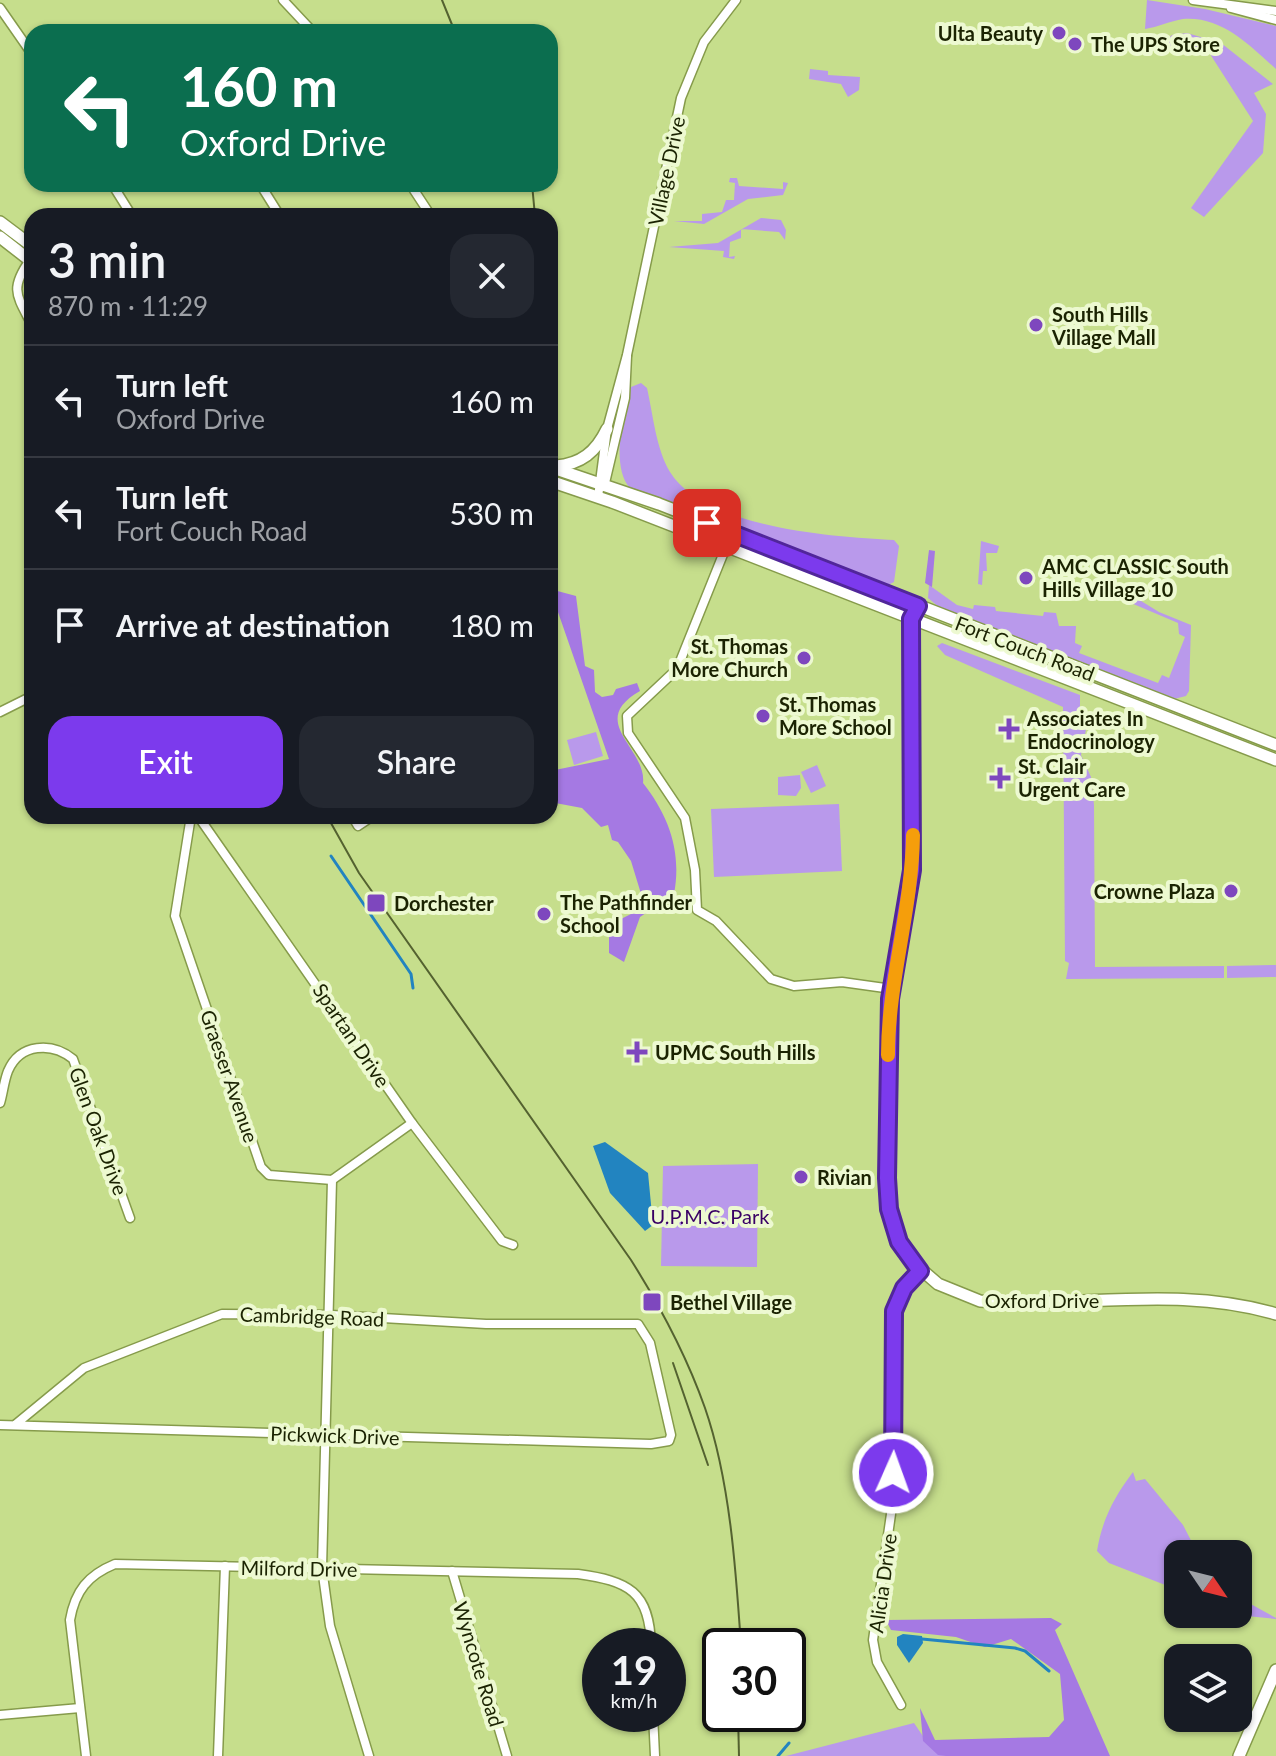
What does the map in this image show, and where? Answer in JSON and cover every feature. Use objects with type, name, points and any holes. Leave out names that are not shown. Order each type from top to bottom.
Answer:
[{"type":"street","points":[[283,0],[306,24]]},
{"type":"street","name":"Village Drive","points":[[602,483],[607,429],[627,355],[690,70],[704,42],[736,0]]},
{"type":"street","points":[[1193,0],[1276,11]]},
{"type":"street","points":[[1227,6],[1276,20]]},
{"type":"street","points":[[0,8],[24,42]]},
{"type":"street","points":[[0,222],[24,240]]},
{"type":"street","points":[[0,237],[24,256]]},
{"type":"street","points":[[24,270],[18,277],[16,289],[24,307]]},
{"type":"street","name":"Village Drive","points":[[598,497],[625,398],[627,355]]},
{"type":"street","points":[[558,465],[586,456],[599,445],[607,429]]},
{"type":"street","name":"Fort Couch Road","points":[[558,469],[1276,745]]},
{"type":"street","name":"Fort Couch Road","points":[[558,484],[1276,760]]},
{"type":"street","points":[[726,547],[677,669],[627,716],[628,733],[685,818],[695,870],[697,910],[716,921],[771,979],[794,986],[842,982],[892,989]]},
{"type":"street","name":"Oxford Drive","points":[[906,601],[911,619],[912,870],[892,989],[887,1194],[899,1242],[920,1271],[951,1292],[980,1301],[1190,1300],[1227,1303],[1276,1314]]},
{"type":"street","points":[[911,619],[918,606]]},
{"type":"street","points":[[0,712],[24,700]]},
{"type":"street","name":"Graeser Avenue","points":[[190,824],[175,916],[261,1167],[269,1175],[332,1180]]},
{"type":"street","name":"Spartan Drive","points":[[204,824],[412,1123],[502,1241],[513,1245]]},
{"type":"street","name":"Glen Oak Drive","points":[[0,1103],[7,1072],[24,1052],[51,1047],[73,1059],[130,1218]]},
{"type":"street","points":[[369,1756],[330,1626],[322,1568],[328,1435],[332,1180],[412,1123]]},
{"type":"street","name":"Alicia Drive","points":[[901,1705],[877,1662],[874,1631],[887,1561],[893,1490],[894,1311],[904,1288],[920,1271]]},
{"type":"street","name":"Cambridge Road","points":[[16,1424],[84,1368],[222,1314],[331,1315],[486,1324],[638,1324],[650,1343],[662,1389],[669,1441]]},
{"type":"street","name":"Pickwick Drive","points":[[0,1425],[651,1444],[669,1441]]},
{"type":"street","name":"Milford Drive","points":[[86,1756],[70,1620],[77,1595],[86,1580],[100,1570],[130,1561],[578,1574],[611,1579],[629,1587],[642,1599],[648,1628]]},
{"type":"street","points":[[218,1756],[225,1566]]},
{"type":"street","name":"Wyncote Road","points":[[452,1571],[507,1756]]},
{"type":"street","points":[[1239,1756],[1276,1670]]},
{"type":"street","points":[[0,1715],[80,1708]]},
{"type":"street","points":[[654,1732],[655,1756]]},
{"type":"green space","points":[[1147,0],[1205,9],[1276,26],[1276,69],[1234,34],[1210,22],[1183,19],[1145,29]]},
{"type":"green space","points":[[1187,33],[1221,43],[1273,84],[1254,93],[1266,114],[1263,153],[1204,217],[1191,208],[1253,121],[1210,54],[1202,49],[1159,46],[1172,35]]},
{"type":"green space","points":[[810,69],[828,71],[828,75],[860,77],[859,90],[848,97],[841,84],[809,79]]},
{"type":"green space","points":[[730,178],[737,178],[739,186],[783,189],[783,182],[788,183],[783,195],[748,199],[704,224],[674,221],[702,221],[702,214],[722,212],[726,200],[734,200],[735,183],[729,182]]},
{"type":"green space","points":[[761,218],[781,220],[786,230],[785,240],[779,232],[742,229]]},
{"type":"green space","points":[[741,230],[741,238],[730,242],[729,257],[735,256],[734,259],[723,257],[724,251],[669,247],[718,243]]},
{"type":"green space","points":[[641,383],[647,388],[665,463],[687,491],[711,506],[772,526],[838,536],[894,540],[899,546],[894,582],[884,587],[630,488],[621,467],[620,440],[631,387]]},
{"type":"green space","points":[[981,541],[999,546],[997,553],[986,553],[987,571],[983,571],[982,585],[978,584]]},
{"type":"green space","points":[[929,585],[957,605],[973,609],[974,605],[995,607],[996,611],[1043,616],[1044,612],[1056,613],[1059,626],[1076,626],[1075,643],[1082,646],[1079,653],[1158,683],[1162,675],[1169,678],[1185,637],[1179,634],[1178,623],[1131,603],[1127,597],[1133,596],[1159,612],[1191,625],[1189,691],[1186,696],[1174,699],[940,608],[928,598]]},
{"type":"green space","points":[[942,643],[1080,695],[1080,716],[1088,719],[1081,755],[1091,777],[1094,805],[1095,967],[1224,966],[1224,978],[1066,979],[1069,963],[1065,961],[1063,707],[945,655],[937,646]]},
{"type":"green space","points":[[596,732],[603,756],[574,765],[567,740]]},
{"type":"green space","points":[[817,765],[826,786],[811,793],[801,772]]},
{"type":"green space","points":[[800,775],[801,788],[796,796],[778,795],[778,777]]},
{"type":"green space","points":[[839,804],[842,871],[714,877],[711,809]]},
{"type":"green space","points":[[1276,965],[1276,977],[1227,978],[1227,966]]},
{"type":"green space","name":"U.P.M.C. Park","points":[[758,1164],[757,1267],[661,1266],[663,1166]]},
{"type":"green space","points":[[1133,1472],[1136,1481],[1145,1479],[1183,1525],[1191,1540],[1164,1540],[1164,1585],[1109,1563],[1097,1551],[1102,1529]]},
{"type":"green space","points":[[1252,1605],[1276,1618],[1252,1617]]},
{"type":"green space","points":[[914,1723],[931,1748],[953,1756],[786,1756]]},
{"type":"shaded area","points":[[929,550],[935,551],[932,587],[925,583]]},
{"type":"shaded area","points":[[558,591],[576,596],[585,666],[594,670],[595,692],[602,697],[613,695],[616,689],[637,683],[640,691],[625,702],[618,714],[618,725],[637,758],[643,783],[660,808],[675,849],[674,894],[640,917],[624,962],[609,953],[609,925],[633,913],[642,897],[631,861],[618,842],[612,840],[608,825],[601,827],[582,808],[558,804],[558,769],[609,759],[558,612]]},
{"type":"shaded area","points":[[1051,1618],[1062,1624],[1055,1630],[1110,1756],[938,1755],[923,1741],[920,1708],[935,1740],[1049,1737],[1064,1720],[1060,1674],[1011,1639],[985,1647],[956,1637],[891,1630],[886,1620]]},
{"type":"water","points":[[605,1142],[648,1173],[653,1225],[645,1231],[610,1193],[593,1146]]},
{"type":"water","points":[[903,1634],[922,1636],[923,1643],[909,1663],[897,1645],[897,1637]]},
{"type":"waterway","points":[[331,856],[411,974],[413,988]]},
{"type":"waterway","points":[[922,1639],[1015,1648],[1025,1651],[1049,1671]]},
{"type":"waterway","points":[[778,1756],[789,1743]]},
{"type":"tram line","points":[[442,0],[452,24]]},
{"type":"tram line","points":[[533,192],[534,208]]},
{"type":"tram line","points":[[331,824],[359,873],[631,1260],[672,1332],[690,1370],[714,1436],[726,1495],[740,1628]]},
{"type":"tram line","points":[[673,1363],[708,1465]]},
{"type":"tram line","points":[[738,1732],[739,1756]]},
{"type":"slow traffic","points":[[888,1055],[890,999],[910,894],[913,835]]},
{"type":"place","name":"Ulta Beauty","points":[[1059,33]]},
{"type":"place","name":"The UPS Store","points":[[1075,44]]},
{"type":"place","name":"South Hills Village Mall","points":[[1036,325]]},
{"type":"place","name":"AMC CLASSIC South Hills Village 10","points":[[1026,578]]},
{"type":"place","name":"St. Thomas More Church","points":[[804,658]]},
{"type":"place","name":"St. Thomas More School","points":[[763,716]]},
{"type":"place","name":"Associates In Endocrinology","points":[[1009,729]]},
{"type":"place","name":"St. Clair Urgent Care","points":[[1000,778]]},
{"type":"place","name":"Crowne Plaza","points":[[1231,891]]},
{"type":"place","name":"Dorchester","points":[[376,903]]},
{"type":"place","name":"The Pathfinder School","points":[[544,914]]},
{"type":"place","name":"UPMC South Hills","points":[[637,1052]]},
{"type":"place","name":"Rivian","points":[[801,1177]]},
{"type":"place","name":"Bethel Village","points":[[652,1302]]},
{"type":"route","points":[[707,523],[918,606],[911,619],[912,870],[890,999],[887,1194],[899,1242],[920,1271],[904,1288],[894,1311],[893,1473]]}]
